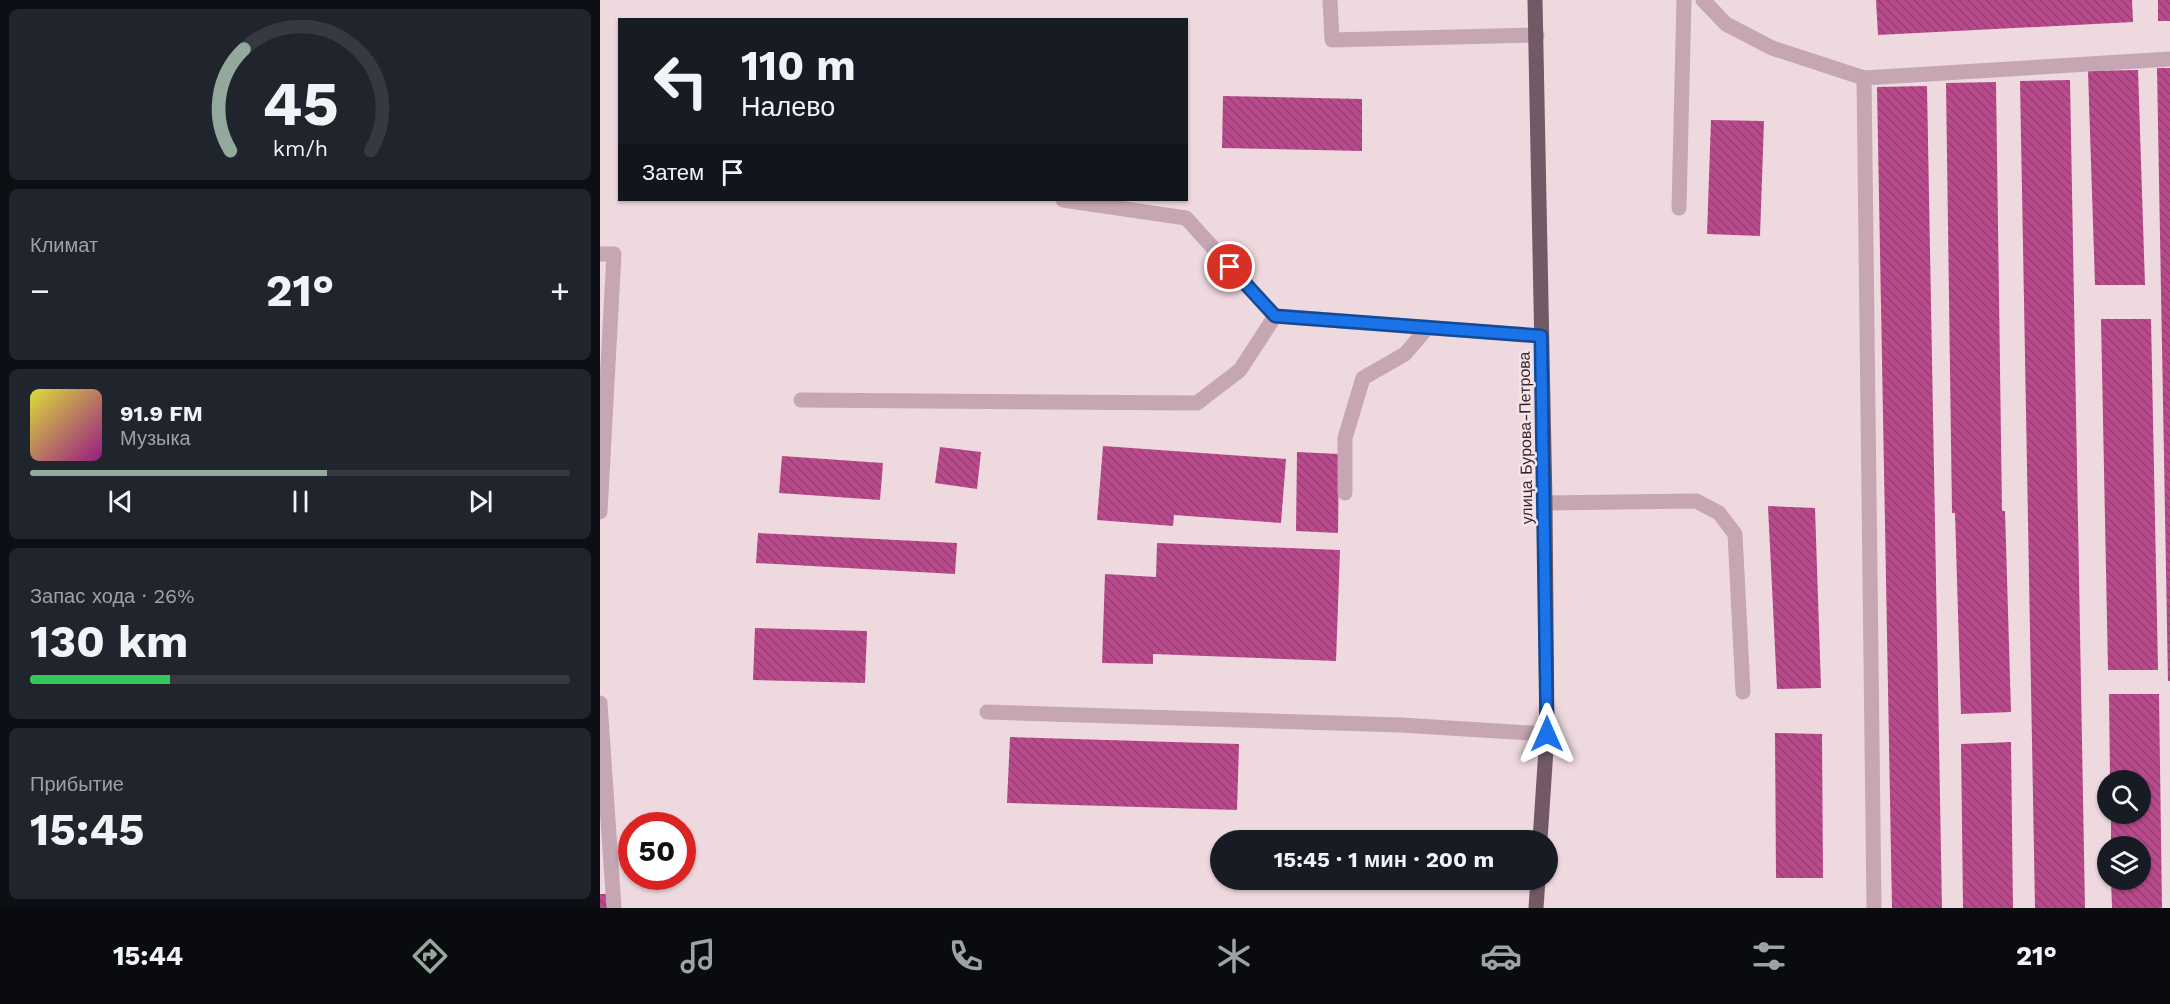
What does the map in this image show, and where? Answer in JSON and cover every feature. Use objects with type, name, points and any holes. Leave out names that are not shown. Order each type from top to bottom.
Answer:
[{"type":"main road","name":"улица Бурова-Петрова","points":[[1535,0],[1547,734],[1541,830]]},
{"type":"main road","points":[[1536,908],[1537,890]]},
{"type":"lane","points":[[1330,0],[1332,40],[1537,35]]},
{"type":"lane","points":[[1679,208],[1684,0]]},
{"type":"lane","points":[[1703,0],[1726,24],[1773,48],[1864,78],[2170,59]]},
{"type":"lane","points":[[1864,78],[1874,908]]},
{"type":"lane","points":[[1070,201],[1185,218],[1275,316],[1541,336]]},
{"type":"lane","points":[[600,254],[614,254],[600,512]]},
{"type":"lane","points":[[801,400],[1197,403],[1240,370],[1275,316]]},
{"type":"lane","points":[[1344,493],[1346,438],[1363,378],[1405,354],[1428,327]]},
{"type":"lane","points":[[1545,503],[1696,501],[1719,513],[1735,534],[1743,692]]},
{"type":"lane","points":[[600,703],[614,908]]},
{"type":"lane","points":[[987,712],[1401,726],[1547,734]]},
{"type":"building","points":[[1876,0],[2132,0],[2133,22],[1878,35]]},
{"type":"building","points":[[2158,0],[2170,0],[2170,21],[2158,21]]},
{"type":"building","points":[[2157,68],[2170,68],[2170,681],[2168,681]]},
{"type":"building","points":[[2138,70],[2145,285],[2095,285],[2088,71]]},
{"type":"building","points":[[2070,80],[2085,908],[2035,908],[2020,81]]},
{"type":"building","points":[[1996,82],[2002,511],[2005,511],[2011,712],[1961,714],[1955,513],[1952,513],[1946,83]]},
{"type":"building","points":[[1927,86],[1942,908],[1892,908],[1877,87]]},
{"type":"building","points":[[1223,96],[1362,99],[1362,151],[1222,148]]},
{"type":"building","points":[[1711,120],[1764,121],[1760,236],[1707,234]]},
{"type":"building","points":[[2101,319],[2151,319],[2158,670],[2108,670]]},
{"type":"building","points":[[1103,446],[1286,459],[1281,523],[1174,515],[1173,526],[1097,520]]},
{"type":"building","points":[[940,447],[981,452],[977,489],[935,483]]},
{"type":"building","points":[[1297,452],[1339,454],[1338,533],[1296,531]]},
{"type":"building","points":[[782,456],[883,463],[880,500],[779,493]]},
{"type":"building","points":[[1768,506],[1815,508],[1821,688],[1777,689]]},
{"type":"building","points":[[758,533],[957,543],[955,574],[756,563]]},
{"type":"building","points":[[1157,543],[1340,550],[1336,661],[1153,654],[1153,664],[1102,663],[1105,574],[1156,577]]},
{"type":"building","points":[[755,628],[867,631],[865,683],[753,680]]},
{"type":"building","points":[[2109,694],[2159,694],[2162,908],[2112,908],[2111,890],[2151,890],[2151,836],[2111,836],[2111,824],[2151,824],[2151,770],[2110,770]]},
{"type":"building","points":[[1775,733],[1822,734],[1823,878],[1776,878]]},
{"type":"building","points":[[1010,737],[1239,744],[1237,810],[1007,803]]},
{"type":"building","points":[[2011,742],[2013,908],[1963,908],[1961,744]]},
{"type":"building","points":[[600,894],[610,894],[611,908],[600,908]]},
{"type":"route","points":[[1230,267],[1275,316],[1541,336],[1547,734]]}]
